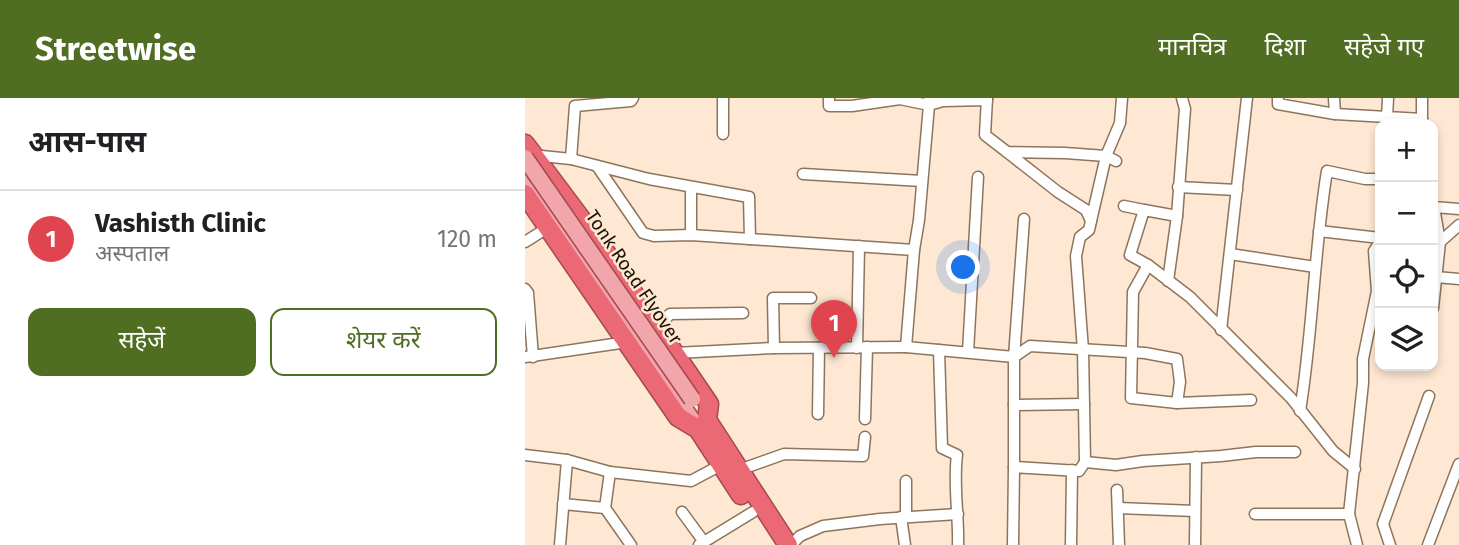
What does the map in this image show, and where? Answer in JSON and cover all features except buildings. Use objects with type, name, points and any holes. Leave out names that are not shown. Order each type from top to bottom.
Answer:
[{"type":"highway","points":[[528,152],[600,244],[709,404],[701,423],[721,465],[774,545]]},
{"type":"highway","points":[[525,194],[678,416],[701,423],[739,470],[789,545]]},
{"type":"main road","name":"Tonk Road Flyover","points":[[528,152],[687,403]]},
{"type":"main road","name":"Tonk Road Flyover","points":[[525,178],[701,423]]},
{"type":"street","points":[[571,159],[575,102],[603,105],[631,101],[633,98]]},
{"type":"street","points":[[723,98],[723,134]]},
{"type":"street","points":[[829,98],[829,106],[852,106],[900,99],[943,102],[987,99],[985,135],[1058,192],[1086,210],[1091,221]]},
{"type":"street","points":[[1014,467],[1079,471],[1085,462],[1083,350],[1076,256],[1080,237],[1089,230],[1106,156],[1120,124],[1122,98]]},
{"type":"street","points":[[1168,281],[1177,216],[1185,110],[1182,98]]},
{"type":"street","points":[[1221,330],[1247,98]]},
{"type":"street","points":[[1278,98],[1278,104],[1335,114],[1401,119]]},
{"type":"street","points":[[1334,98],[1335,114]]},
{"type":"street","points":[[1387,117],[1388,98]]},
{"type":"street","points":[[1422,98],[1422,119]]},
{"type":"street","points":[[907,347],[929,101]]},
{"type":"street","points":[[525,172],[528,152],[571,159],[649,179],[749,197],[750,239]]},
{"type":"street","points":[[1007,152],[1106,156],[1117,160]]},
{"type":"street","points":[[597,166],[643,233],[654,236],[691,234],[914,250]]},
{"type":"street","points":[[1300,411],[1307,368],[1315,267],[1327,171],[1375,179]]},
{"type":"street","points":[[803,174],[922,181]]},
{"type":"street","points":[[968,352],[978,177]]},
{"type":"street","points":[[691,187],[691,234]]},
{"type":"street","points":[[1178,187],[1237,190]]},
{"type":"street","points":[[1124,206],[1177,216]]},
{"type":"street","points":[[1438,207],[1459,209]]},
{"type":"street","points":[[1144,210],[1130,255],[1149,265],[1190,297],[1291,398],[1333,451],[1355,470]]},
{"type":"street","points":[[1013,545],[1014,357],[1024,219]]},
{"type":"street","points":[[1438,241],[1459,225]]},
{"type":"street","points":[[525,242],[544,230],[551,230]]},
{"type":"street","points":[[1319,231],[1375,239]]},
{"type":"street","points":[[1357,545],[1349,514],[1363,383],[1363,359],[1377,291],[1374,251],[1377,245]]},
{"type":"street","points":[[859,246],[865,419]]},
{"type":"street","points":[[1230,254],[1315,267]]},
{"type":"street","points":[[1149,265],[1133,292],[1131,398],[1177,402],[1251,400]]},
{"type":"street","points":[[1438,277],[1459,279]]},
{"type":"street","points":[[525,289],[529,357],[627,342]]},
{"type":"street","points":[[774,348],[773,298],[811,298]]},
{"type":"street","points":[[657,328],[670,314],[743,313]]},
{"type":"street","points":[[674,353],[774,348],[907,347],[1014,357],[1030,346],[1131,353],[1177,359],[1177,402]]},
{"type":"street","points":[[818,414],[820,348]]},
{"type":"street","points":[[939,350],[942,447],[957,455],[954,476],[958,545]]},
{"type":"street","points":[[1391,545],[1383,524],[1429,396]]},
{"type":"street","points":[[1014,405],[1084,404]]},
{"type":"street","points":[[739,470],[784,454],[863,456],[865,437]]},
{"type":"street","points":[[1085,462],[1116,465],[1257,452],[1295,452]]},
{"type":"street","points":[[525,455],[567,460],[610,472],[691,481],[721,465]]},
{"type":"street","points":[[1195,545],[1196,457]]},
{"type":"street","points":[[560,545],[567,460]]},
{"type":"street","points":[[1428,545],[1459,464]]},
{"type":"street","points":[[1071,545],[1072,470]]},
{"type":"street","points":[[610,472],[605,508],[631,545]]},
{"type":"street","points":[[905,545],[906,481]]},
{"type":"street","points":[[1117,490],[1119,545]]},
{"type":"street","points":[[563,504],[605,508]]},
{"type":"street","points":[[1118,508],[1195,511]]},
{"type":"street","points":[[682,512],[702,544],[753,512]]},
{"type":"street","points":[[789,545],[800,536],[823,526],[958,514]]},
{"type":"street","points":[[1255,514],[1349,514]]},
{"type":"place","name":"Vashisth Clinic","points":[[834,358]]}]
